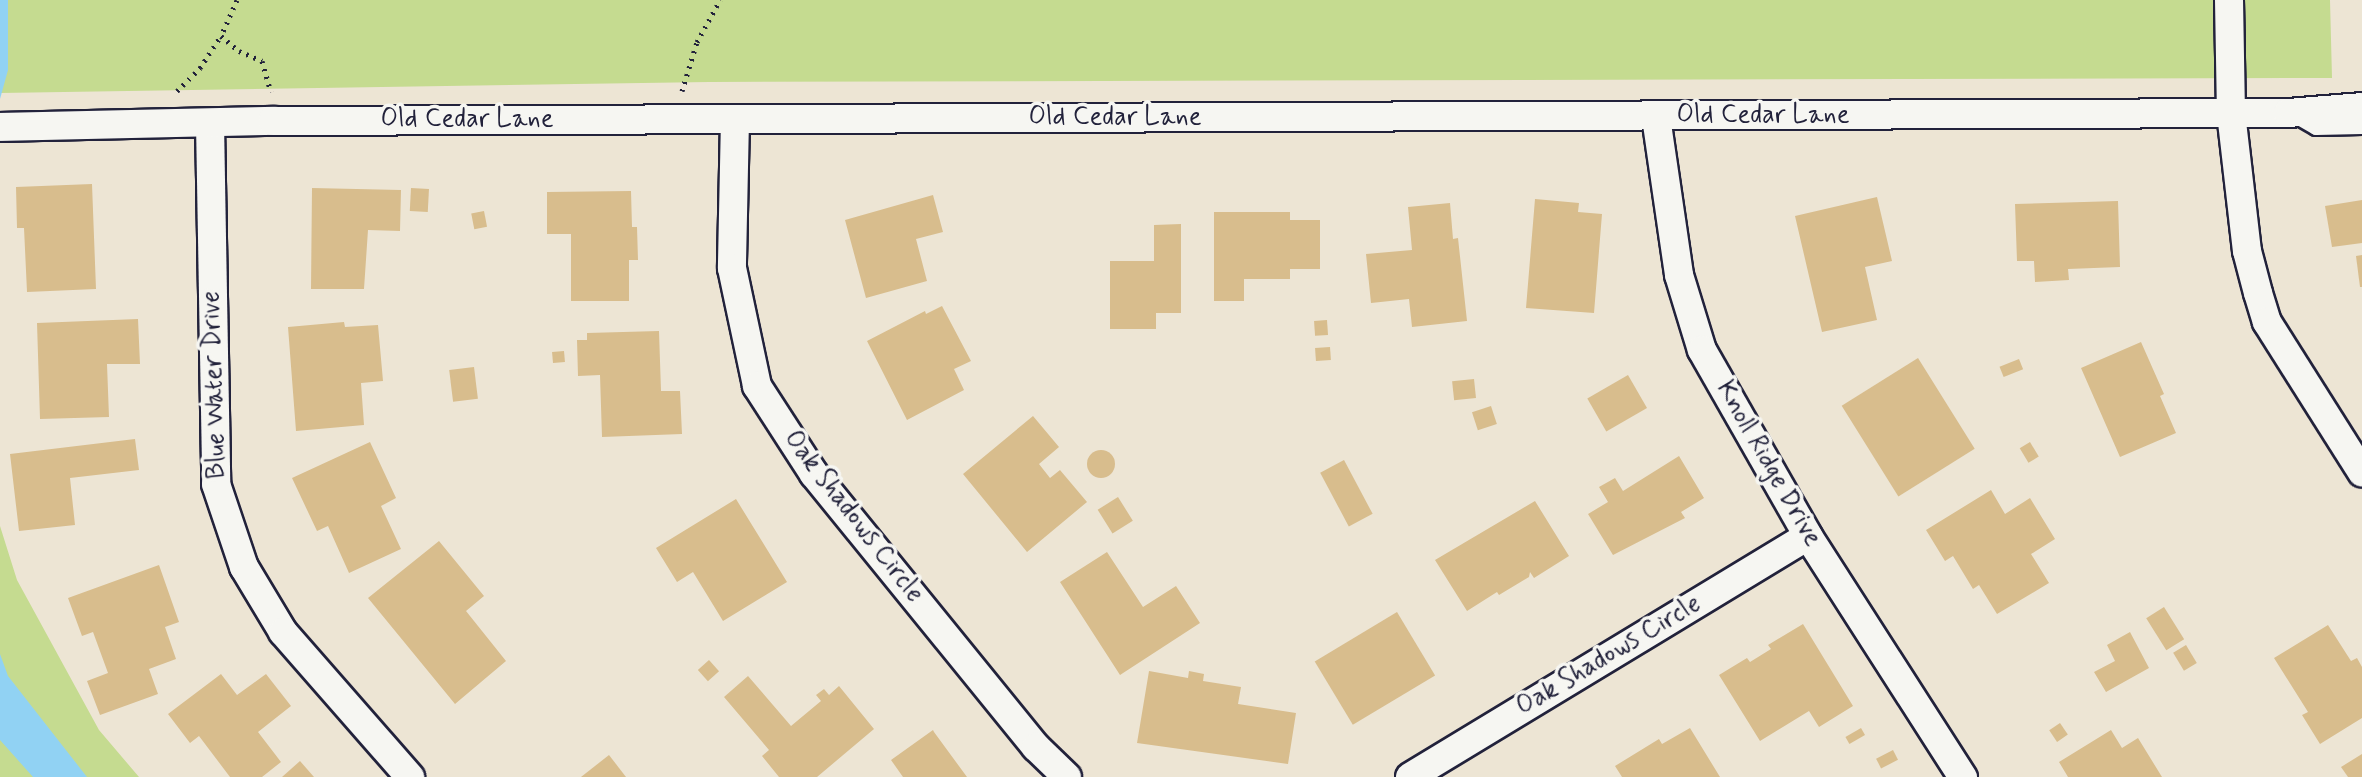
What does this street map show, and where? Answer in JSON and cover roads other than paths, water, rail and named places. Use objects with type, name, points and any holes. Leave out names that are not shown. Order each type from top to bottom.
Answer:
[{"type":"street","points":[[2229,0],[2231,113],[2247,251],[2267,322],[2362,472]]},
{"type":"street","name":"Old Cedar Lane","points":[[0,127],[273,121],[2288,113],[2362,107]]},
{"type":"street","name":"Knoll Ridge Drive","points":[[1656,117],[1679,275],[1702,350],[1808,536],[1963,777]]},
{"type":"street","name":"Oak Shadows Circle","points":[[735,119],[732,268],[757,386],[814,474],[1036,747],[1067,777]]},
{"type":"street","name":"Blue Water Drive","points":[[210,123],[216,484],[244,567],[283,632],[410,777]]},
{"type":"street","name":"Oak Shadows Circle","points":[[1410,777],[1808,536]]},
{"type":"lane","points":[[2288,113],[2316,128],[2362,127]]},
{"type":"water","points":[[0,0],[8,0],[8,70],[0,99]]},
{"type":"water","points":[[0,654],[8,676],[87,777],[33,777],[0,740]]}]
